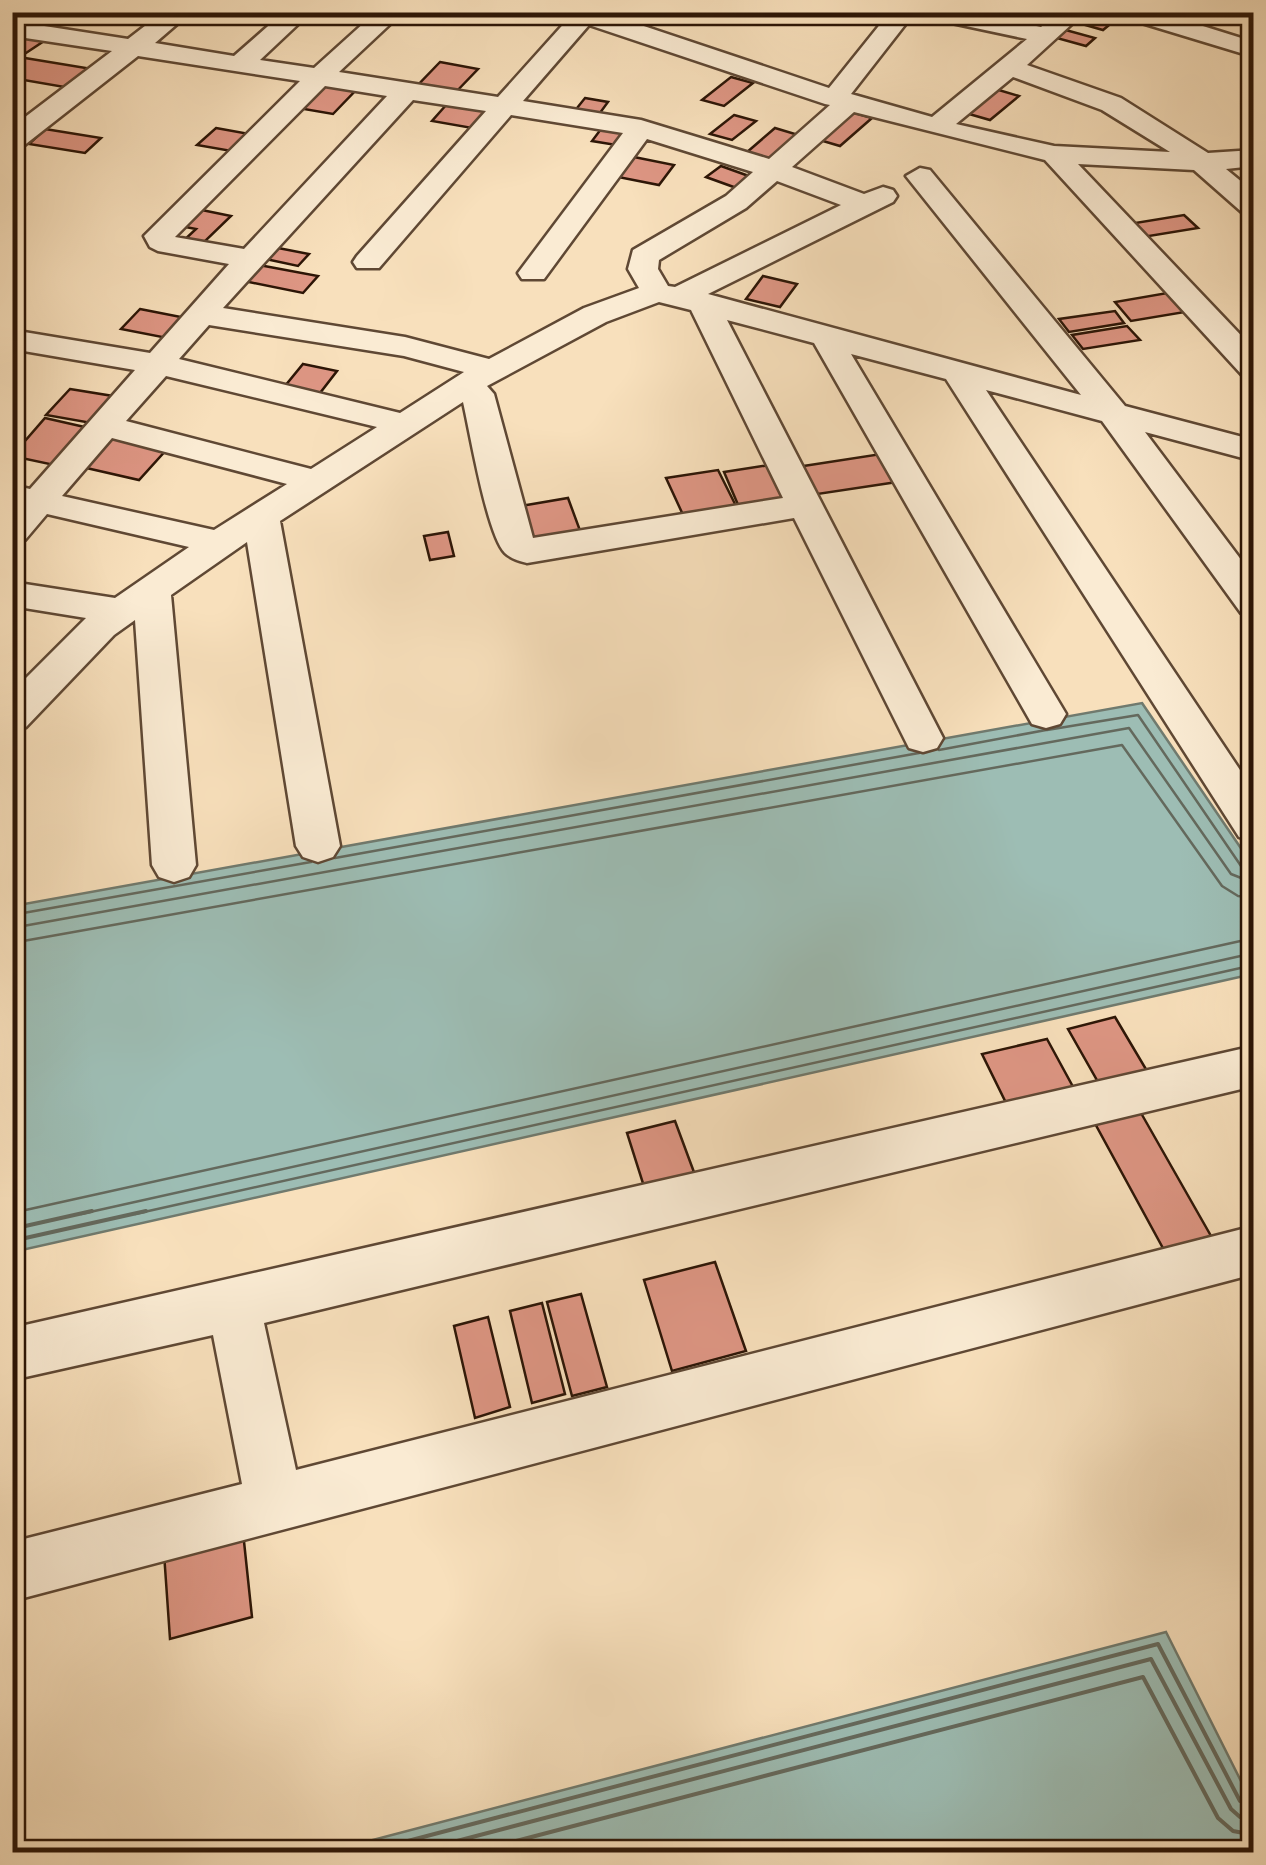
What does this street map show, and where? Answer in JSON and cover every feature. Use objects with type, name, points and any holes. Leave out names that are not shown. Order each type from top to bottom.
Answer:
[{"type":"street","points":[[24,30],[62,12]]},
{"type":"street","points":[[12,141],[180,12]]},
{"type":"street","points":[[240,64],[299,12]]},
{"type":"street","points":[[251,259],[168,245],[160,242],[159,236],[318,78],[391,12]]},
{"type":"street","points":[[902,12],[842,100],[773,170],[736,202],[644,256],[643,269],[680,297],[805,505],[924,738]]},
{"type":"street","points":[[933,12],[1045,35]]},
{"type":"street","points":[[936,126],[1073,12]]},
{"type":"street","points":[[1131,12],[1254,50]]},
{"type":"street","points":[[368,262],[582,13],[842,100],[978,138],[1054,154],[1204,162],[1254,158]]},
{"type":"street","points":[[24,30],[641,128],[867,205]]},
{"type":"street","points":[[1008,68],[1113,102],[1204,162],[1254,208]]},
{"type":"street","points":[[12,532],[26,498],[104,426],[406,92]]},
{"type":"street","points":[[534,273],[641,128]]},
{"type":"street","points":[[18,706],[136,600],[405,424],[486,382],[595,314],[680,297],[867,205],[978,138]]},
{"type":"street","points":[[1054,154],[1254,369]]},
{"type":"street","points":[[920,176],[1114,413],[1254,604]]},
{"type":"street","points":[[680,297],[1254,451]]},
{"type":"street","points":[[202,314],[405,348],[486,382]]},
{"type":"street","points":[[824,334],[1046,714]]},
{"type":"street","points":[[12,339],[158,364],[405,424]]},
{"type":"street","points":[[957,370],[1254,826]]},
{"type":"street","points":[[486,382],[512,528],[518,544],[527,551],[805,505]]},
{"type":"street","points":[[104,426],[316,481]]},
{"type":"street","points":[[26,498],[220,542]]},
{"type":"street","points":[[262,516],[318,846]]},
{"type":"street","points":[[12,594],[136,600]]},
{"type":"street","points":[[136,600],[174,865]]},
{"type":"street","points":[[12,1354],[1254,1066]]},
{"type":"street","points":[[12,1572],[1254,1250]]},
{"type":"street","points":[[234,1304],[275,1504]]},
{"type":"water","points":[[1142,703],[1253,866],[1253,974],[13,1252],[13,906]]},
{"type":"water","points":[[1166,1632],[1253,1805],[1253,1852],[327,1852]]},
{"type":"building","points":[[1081,12],[1120,16],[1103,30],[1071,21]]},
{"type":"building","points":[[1062,29],[1095,38],[1086,46],[1053,37]]},
{"type":"building","points":[[28,35],[47,39],[23,55],[12,53],[12,46]]},
{"type":"building","points":[[25,58],[92,69],[70,88],[12,78],[12,68]]},
{"type":"building","points":[[440,62],[478,69],[454,94],[416,87]]},
{"type":"building","points":[[731,77],[753,83],[724,106],[702,100]]},
{"type":"building","points":[[323,83],[357,89],[333,114],[298,108]]},
{"type":"building","points":[[992,88],[1019,96],[990,120],[962,112]]},
{"type":"building","points":[[585,98],[608,102],[597,117],[573,113]]},
{"type":"building","points":[[447,104],[486,110],[472,128],[432,121]]},
{"type":"building","points":[[848,111],[872,118],[840,146],[816,139]]},
{"type":"building","points":[[734,115],[756,121],[732,140],[710,134]]},
{"type":"building","points":[[216,128],[255,135],[237,152],[197,145]]},
{"type":"building","points":[[775,128],[805,137],[776,162],[746,153]]},
{"type":"building","points":[[45,129],[101,138],[85,153],[29,144]]},
{"type":"building","points":[[601,129],[630,133],[622,146],[592,141]]},
{"type":"building","points":[[629,156],[674,165],[659,185],[613,176]]},
{"type":"building","points":[[721,166],[757,179],[742,190],[706,177]]},
{"type":"building","points":[[192,208],[231,216],[199,247],[181,243],[196,229],[175,225]]},
{"type":"building","points":[[1184,215],[1198,228],[1143,237],[1129,224]]},
{"type":"building","points":[[273,247],[309,254],[298,266],[261,258]]},
{"type":"building","points":[[259,265],[318,276],[303,293],[244,281]]},
{"type":"building","points":[[763,276],[797,284],[780,307],[746,299]]},
{"type":"building","points":[[1173,292],[1191,311],[1131,321],[1115,302]]},
{"type":"building","points":[[140,309],[186,318],[167,338],[121,329]]},
{"type":"building","points":[[1115,311],[1124,323],[1069,332],[1059,319]]},
{"type":"building","points":[[1127,326],[1140,340],[1083,349],[1072,335]]},
{"type":"building","points":[[303,364],[337,371],[320,393],[285,386]]},
{"type":"building","points":[[70,389],[119,397],[97,424],[46,415]]},
{"type":"building","points":[[45,418],[89,428],[54,465],[12,456]]},
{"type":"building","points":[[112,435],[168,448],[139,480],[82,467]]},
{"type":"building","points":[[881,454],[897,482],[811,495],[797,467]]},
{"type":"building","points":[[776,464],[793,499],[739,507],[724,472]]},
{"type":"building","points":[[718,470],[737,508],[684,517],[666,478]]},
{"type":"building","points":[[568,498],[582,536],[527,545],[515,507]]},
{"type":"building","points":[[448,532],[454,556],[430,560],[424,536]]},
{"type":"building","points":[[1115,1017],[1150,1076],[1102,1089],[1068,1029]]},
{"type":"building","points":[[1047,1039],[1078,1096],[1011,1113],[982,1054]]},
{"type":"building","points":[[1137,1106],[1211,1236],[1164,1250],[1092,1118]]},
{"type":"building","points":[[675,1121],[698,1183],[647,1196],[627,1133]]},
{"type":"building","points":[[715,1262],[746,1351],[672,1371],[644,1280]]},
{"type":"building","points":[[581,1294],[607,1387],[572,1396],[547,1302]]},
{"type":"building","points":[[542,1303],[565,1394],[532,1403],[510,1311]]},
{"type":"building","points":[[488,1317],[510,1407],[475,1418],[454,1326]]},
{"type":"building","points":[[243,1532],[252,1617],[170,1639],[164,1553]]}]
